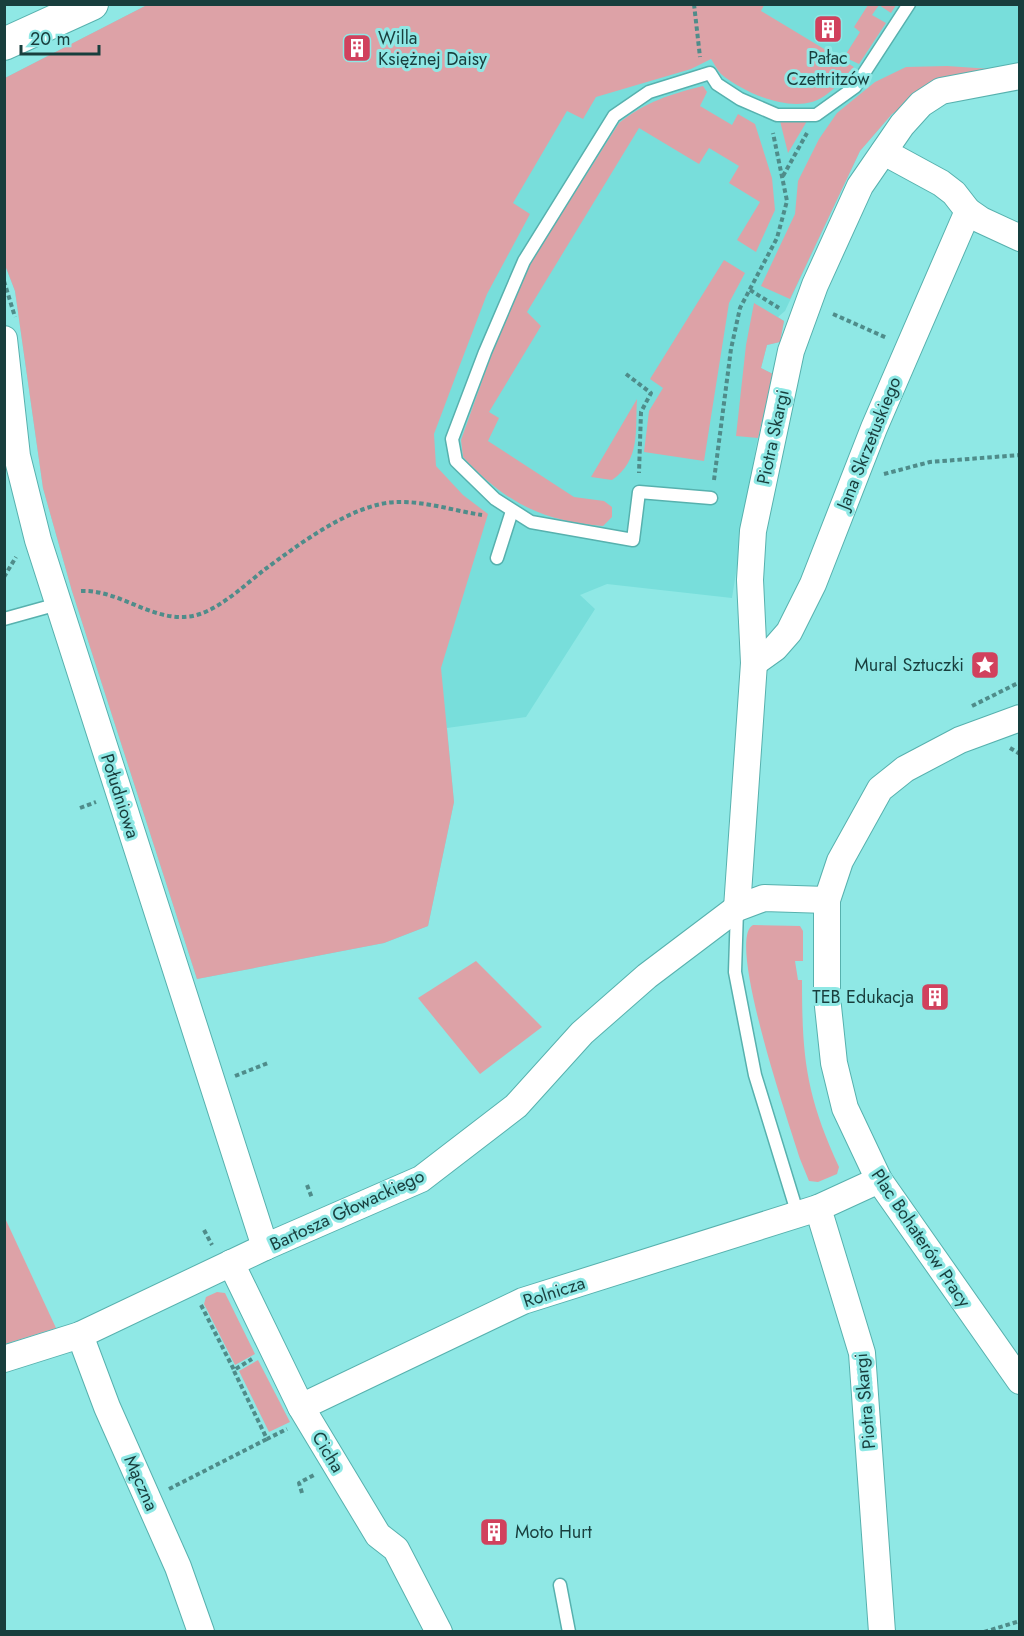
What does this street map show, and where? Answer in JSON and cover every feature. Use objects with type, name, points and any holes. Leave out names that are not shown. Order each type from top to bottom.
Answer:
[{"type":"street","points":[[4,44],[92,4]]},
{"type":"street","name":"Piotra Skargi","points":[[737,908],[754,663],[750,580],[753,531],[791,351],[815,285],[860,186],[902,125],[921,104],[941,91],[1020,76]]},
{"type":"street","points":[[884,152],[941,183],[968,211],[992,227],[1020,238]]},
{"type":"street","name":"Jana Skrzetuskiego","points":[[754,663],[775,648],[789,632],[813,584],[874,428],[968,211]]},
{"type":"street","name":"Południowa","points":[[4,339],[17,456],[38,540],[65,597],[265,1247]]},
{"type":"street","name":"Plac Bohaterów Pracy","points":[[1020,718],[960,740],[905,769],[880,789],[840,861],[827,900],[827,997],[834,1063],[845,1108],[879,1180],[1020,1381]]},
{"type":"street","name":"Bartosza Głowackiego","points":[[4,1359],[80,1335],[265,1247],[421,1179],[516,1106],[582,1033],[646,976],[737,908],[764,898],[827,900]]},
{"type":"street","points":[[808,1211],[879,1180]]},
{"type":"street","name":"Piotra Skargi","points":[[808,1211],[862,1353],[882,1632]]},
{"type":"street","name":"Rolnicza","points":[[301,1407],[523,1301],[808,1211]]},
{"type":"street","name":"Cicha","points":[[231,1263],[301,1407],[378,1534],[396,1549],[439,1632]]},
{"type":"street","name":"Mączna","points":[[80,1335],[107,1407],[178,1567],[201,1632]]},
{"type":"lane","points":[[711,498],[639,492],[633,540],[551,528],[531,522],[486,491],[456,461],[452,439],[485,352],[524,261],[614,116],[649,92],[710,73],[717,84],[777,115],[817,114],[855,87],[909,4]]},
{"type":"lane","points":[[497,558],[512,511]]},
{"type":"lane","points":[[4,619],[65,597]]},
{"type":"lane","points":[[737,908],[735,972],[754,1075],[808,1211]]},
{"type":"lane","points":[[560,1585],[568,1632]]},
{"type":"path","points":[[694,4],[698,55],[710,73]]},
{"type":"path","points":[[711,498],[731,349],[740,308],[779,229],[788,201],[767,111]]},
{"type":"path","points":[[783,176],[817,114]]},
{"type":"path","points":[[750,290],[770,302]]},
{"type":"path","points":[[830,323],[833,312],[895,342]]},
{"type":"path","points":[[626,374],[651,393],[641,412],[639,492]]},
{"type":"path","points":[[879,476],[930,462],[1020,455]]},
{"type":"path","points":[[65,597],[88,590],[159,614],[184,617],[212,608],[285,554],[348,515],[370,507],[396,502],[494,517]]},
{"type":"path","points":[[969,707],[1018,683]]},
{"type":"path","points":[[80,808],[100,800]]},
{"type":"path","points":[[227,1079],[268,1063]]},
{"type":"path","points":[[197,1297],[234,1370],[260,1354]]},
{"type":"path","points":[[160,1493],[267,1439]]},
{"type":"path","points":[[986,1631],[1020,1621]]},
{"type":"shaded area","points":[[147,5],[1019,5],[1019,66],[939,82],[892,114],[860,151],[785,311],[778,317],[784,321],[780,342],[767,345],[761,368],[773,374],[756,446],[732,598],[607,584],[580,595],[595,609],[526,717],[447,728],[454,802],[428,926],[384,943],[197,979],[72,591],[43,488],[15,291],[5,265],[5,78]]},
{"type":"shaded area","points":[[147,5],[764,5],[761,11],[854,67],[824,97],[812,102],[789,104],[764,98],[740,87],[721,74],[711,59],[691,69],[596,97],[583,119],[567,111],[513,203],[530,214],[487,294],[434,434],[436,466],[463,495],[488,514],[441,668],[454,802],[428,926],[384,943],[197,979],[72,591],[43,488],[15,291],[5,265],[5,78]]},
{"type":"shaded area","points":[[868,5],[879,5],[872,15],[886,23],[859,64],[844,57],[860,32],[854,27]]},
{"type":"shaded area","points":[[879,5],[896,5],[891,13]]},
{"type":"shaded area","points":[[947,66],[991,69],[939,83],[892,114],[860,151],[790,299],[761,286],[795,214],[798,181],[819,139],[837,113],[875,82],[906,67]]},
{"type":"shaded area","points":[[703,86],[707,92],[700,106],[732,125],[738,114],[755,124],[772,178],[775,210],[756,252],[737,240],[760,202],[729,183],[739,166],[709,148],[699,164],[639,128],[527,312],[541,326],[489,412],[499,418],[488,441],[574,497],[604,501],[612,507],[612,517],[603,526],[543,514],[509,497],[463,457],[461,440],[492,353],[529,265],[619,123],[639,109],[659,100]]},
{"type":"shaded area","points":[[780,121],[807,121],[788,153]]},
{"type":"shaded area","points":[[724,260],[745,273],[729,303],[704,461],[644,452],[649,411],[663,388],[650,379]]},
{"type":"shaded area","points":[[754,303],[784,321],[780,342],[767,345],[761,368],[773,374],[758,438],[736,436],[746,345]]},
{"type":"shaded area","points":[[637,399],[635,444],[628,463],[612,480],[591,477]]},
{"type":"shaded area","points":[[753,925],[800,926],[803,931],[803,961],[795,961],[798,980],[802,980],[803,1032],[808,1076],[819,1118],[839,1167],[837,1174],[818,1182],[809,1181],[800,1159],[753,997],[747,963],[747,938]]},
{"type":"shaded area","points":[[476,961],[542,1027],[480,1074],[418,998]]},
{"type":"shaded area","points":[[4,1216],[56,1328],[5,1344],[4,1344]]},
{"type":"shaded area","points":[[217,1292],[225,1293],[255,1354],[235,1365],[204,1304],[206,1297]]},
{"type":"shaded area","points":[[258,1360],[290,1422],[269,1432],[239,1371]]},
{"type":"place","name":"Pałac Czettritzów","points":[[828,29]]},
{"type":"place","name":"Willa Księżnej Daisy","points":[[357,48]]},
{"type":"place","name":"Mural Sztuczki","points":[[985,665]]},
{"type":"place","name":"TEB Edukacja","points":[[935,997]]},
{"type":"place","name":"Moto Hurt","points":[[494,1532]]}]
